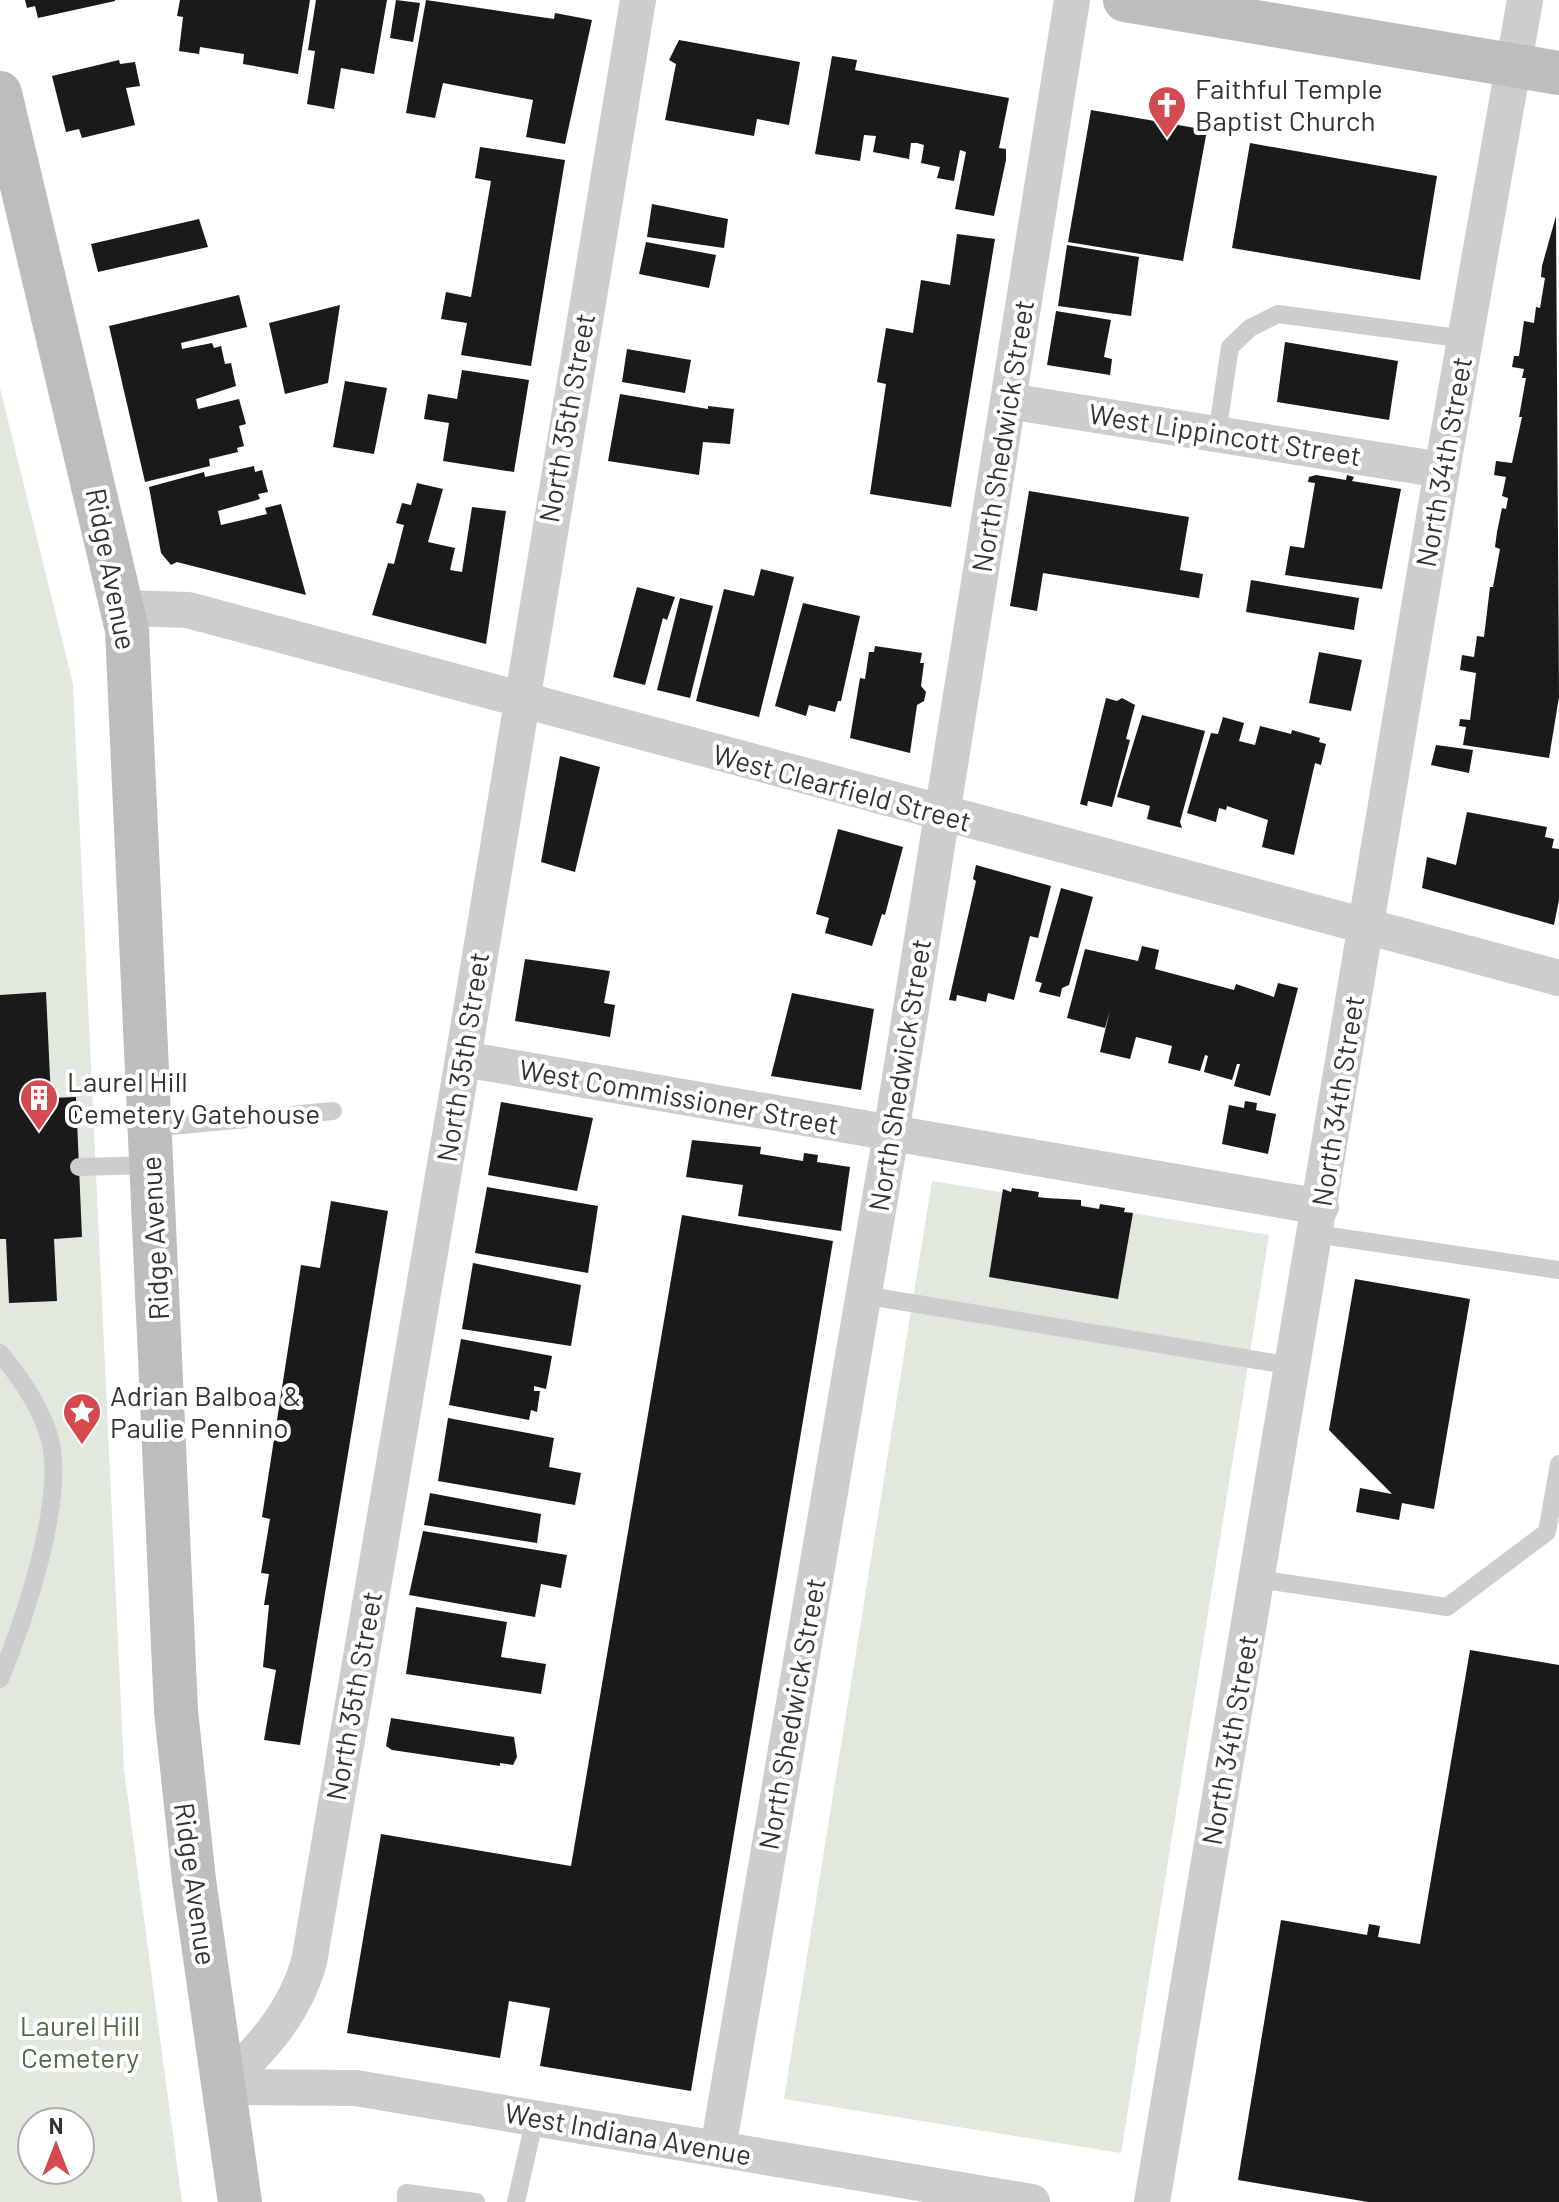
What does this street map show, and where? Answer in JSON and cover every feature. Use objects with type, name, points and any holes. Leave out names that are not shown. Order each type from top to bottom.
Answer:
[{"type":"main road","points":[[1125,0],[1559,73]]},
{"type":"main road","name":"Ridge Avenue","points":[[0,93],[124,608],[129,651],[180,1763],[240,2202]]},
{"type":"street","name":"North 35th Street","points":[[223,2087],[287,2017],[302,1988],[309,1962],[463,1059],[638,0]]},
{"type":"street","name":"North Shedwick Street","points":[[718,2149],[891,1134],[1072,0]]},
{"type":"street","name":"North 34th Street","points":[[1152,2202],[1442,470],[1525,0]]},
{"type":"street","name":"West Lippincott Street","points":[[1008,401],[1442,470]]},
{"type":"street","name":"West Clearfield Street","points":[[124,608],[188,610],[943,816],[1559,978]]},
{"type":"street","name":"West Commissioner Street","points":[[463,1059],[891,1134],[1318,1220]]},
{"type":"street","name":"West Indiana Avenue","points":[[223,2087],[345,2087],[1032,2202]]},
{"type":"lane","points":[[1217,434],[1230,347],[1250,328],[1278,314],[1466,339]]},
{"type":"lane","points":[[79,1167],[151,1146],[333,1111]]},
{"type":"lane","points":[[1318,1220],[1559,1270]]},
{"type":"lane","points":[[863,1295],[1293,1366]]},
{"type":"lane","points":[[0,1353],[33,1396],[50,1438],[52,1455],[43,1542],[25,1612],[0,1679]]},
{"type":"lane","points":[[1257,1579],[1447,1607],[1547,1532],[1559,1464]]},
{"type":"lane","points":[[516,2202],[535,2118]]},
{"type":"lane","points":[[406,2202],[406,2193],[476,2202]]},
{"type":"green space","name":"Laurel Hill Cemetery","points":[[0,388],[73,684],[124,1770],[182,2202],[0,2202]]},
{"type":"green space","points":[[932,1181],[1269,1235],[1121,2153],[784,2099]]},
{"type":"building","points":[[25,0],[115,1],[38,18],[35,6],[27,8]]},
{"type":"building","points":[[180,0],[310,0],[298,74],[243,64],[244,54],[200,47],[199,54],[179,51],[183,17],[177,16]]},
{"type":"building","points":[[316,0],[387,0],[374,74],[341,68],[334,109],[307,104],[315,51],[308,50]]},
{"type":"building","points":[[396,0],[420,3],[413,42],[390,38]]},
{"type":"building","points":[[426,0],[554,19],[555,13],[592,20],[565,144],[526,137],[533,100],[443,83],[435,118],[406,113]]},
{"type":"building","points":[[679,40],[800,62],[789,125],[757,119],[754,136],[665,120],[676,64],[669,60]]},
{"type":"building","points":[[832,56],[857,60],[855,70],[1009,98],[999,148],[1006,149],[1006,160],[994,216],[955,209],[966,152],[960,150],[954,181],[937,178],[940,167],[921,163],[924,145],[917,143],[911,143],[909,159],[873,152],[876,136],[864,135],[860,161],[815,154]]},
{"type":"building","points":[[119,60],[120,64],[135,62],[140,86],[126,88],[135,125],[82,138],[79,129],[66,132],[52,76]]},
{"type":"building","points":[[1091,110],[1207,130],[1183,261],[1068,242]]},
{"type":"building","points":[[1250,143],[1437,176],[1420,280],[1232,248]]},
{"type":"building","points":[[480,147],[565,160],[531,366],[461,355],[467,323],[441,319],[446,292],[471,297],[491,181],[475,178]]},
{"type":"building","points":[[652,204],[728,219],[724,248],[647,237]]},
{"type":"building","points":[[1556,216],[1559,697],[1549,758],[1463,745],[1466,727],[1459,726],[1460,719],[1470,720],[1476,673],[1460,670],[1462,655],[1474,657],[1477,636],[1484,637],[1490,587],[1493,587],[1500,549],[1495,547],[1497,532],[1502,508],[1506,509],[1508,498],[1502,496],[1506,477],[1494,475],[1496,461],[1512,463],[1522,417],[1519,417],[1526,378],[1522,378],[1524,369],[1512,367],[1514,356],[1519,356],[1524,321],[1534,323],[1536,307],[1540,308],[1545,278],[1541,277],[1542,266]]},
{"type":"building","points":[[199,219],[208,247],[98,272],[91,244]]},
{"type":"building","points":[[957,234],[995,239],[951,507],[870,494],[886,384],[877,382],[886,328],[913,333],[921,280],[950,285]]},
{"type":"building","points":[[646,242],[716,255],[709,288],[639,274]]},
{"type":"building","points":[[1067,245],[1139,257],[1131,316],[1058,306]]},
{"type":"building","points":[[239,295],[247,327],[181,343],[182,349],[212,343],[214,348],[221,346],[225,364],[231,363],[236,386],[196,399],[198,409],[239,399],[246,424],[239,426],[244,446],[237,448],[238,452],[209,459],[210,466],[145,482],[109,326]]},
{"type":"building","points":[[340,305],[328,383],[285,394],[269,323]]},
{"type":"building","points":[[1056,311],[1111,320],[1104,357],[1112,359],[1110,375],[1047,365]]},
{"type":"building","points":[[1285,342],[1398,361],[1389,420],[1277,402]]},
{"type":"building","points":[[627,349],[691,360],[685,393],[622,382]]},
{"type":"building","points":[[462,370],[529,380],[514,472],[443,461],[449,423],[424,419],[428,394],[457,399]]},
{"type":"building","points":[[345,381],[387,388],[374,454],[333,447]]},
{"type":"building","points":[[620,394],[708,409],[708,406],[734,409],[730,444],[703,442],[699,475],[608,461]]},
{"type":"building","points":[[254,466],[255,472],[262,470],[268,492],[258,494],[260,499],[218,511],[221,525],[267,514],[265,508],[281,504],[306,595],[177,562],[171,565],[161,553],[149,487],[204,472],[205,477]]},
{"type":"building","points":[[1316,475],[1346,480],[1347,475],[1354,477],[1352,481],[1401,489],[1382,589],[1285,575],[1290,546],[1304,548],[1315,483],[1308,482],[1309,477]]},
{"type":"building","points":[[417,483],[443,489],[428,542],[455,548],[450,570],[462,572],[472,507],[506,511],[486,644],[372,615],[388,563],[394,564],[404,525],[396,523],[402,503],[411,505]]},
{"type":"building","points":[[1029,491],[1189,517],[1180,570],[1203,574],[1199,598],[1043,573],[1037,611],[1010,606]]},
{"type":"building","points":[[761,569],[794,577],[759,717],[696,701],[724,589],[754,596]]},
{"type":"building","points":[[1251,580],[1359,598],[1354,630],[1246,612]]},
{"type":"building","points":[[637,587],[675,597],[667,620],[663,618],[645,685],[613,677]]},
{"type":"building","points":[[680,598],[713,606],[690,698],[657,690]]},
{"type":"building","points":[[803,603],[860,616],[841,701],[838,701],[835,712],[809,705],[806,716],[775,706]]},
{"type":"building","points":[[875,646],[922,653],[921,686],[926,692],[924,701],[917,705],[910,753],[850,738],[860,678],[865,679],[869,652],[874,652]]},
{"type":"building","points":[[1319,652],[1362,660],[1351,711],[1309,703]]},
{"type":"building","points":[[1106,698],[1117,701],[1122,698],[1135,705],[1126,739],[1130,740],[1112,807],[1088,801],[1087,806],[1080,804]]},
{"type":"building","points":[[1142,715],[1205,731],[1180,822],[1182,828],[1147,819],[1150,806],[1117,797]]},
{"type":"building","points":[[1223,717],[1244,723],[1239,741],[1255,745],[1260,726],[1291,734],[1292,730],[1320,738],[1319,742],[1326,744],[1321,765],[1315,763],[1294,855],[1262,847],[1268,820],[1227,806],[1226,810],[1219,808],[1216,822],[1187,813],[1211,733],[1218,734]]},
{"type":"building","points":[[1436,745],[1473,750],[1469,773],[1431,765]]},
{"type":"building","points":[[560,756],[600,767],[575,872],[541,862]]},
{"type":"building","points":[[1467,812],[1547,827],[1545,837],[1554,839],[1552,848],[1559,849],[1559,900],[1554,925],[1422,888],[1427,857],[1456,865]]},
{"type":"building","points":[[838,829],[903,847],[885,915],[882,914],[872,946],[825,933],[829,918],[816,914]]},
{"type":"building","points":[[976,865],[1051,886],[1038,938],[1030,936],[1014,1000],[988,993],[986,1002],[957,995],[956,1001],[949,1000],[976,881],[973,879]]},
{"type":"building","points":[[1061,888],[1093,897],[1069,985],[1062,988],[1060,997],[1039,992],[1042,983],[1035,981]]},
{"type":"building","points":[[1142,946],[1159,950],[1155,969],[1234,990],[1236,984],[1274,997],[1278,983],[1298,988],[1270,1096],[1234,1086],[1240,1064],[1237,1064],[1232,1080],[1204,1072],[1208,1056],[1205,1055],[1200,1071],[1168,1063],[1172,1046],[1136,1037],[1130,1059],[1100,1052],[1110,1010],[1105,1028],[1067,1018],[1085,949],[1138,961]]},
{"type":"building","points":[[525,959],[610,971],[604,1003],[615,1005],[610,1037],[515,1021]]},
{"type":"building","name":"Laurel Hill Cemetery Gatehouse","points":[[46,992],[51,1098],[76,1097],[82,1237],[54,1239],[57,1301],[9,1303],[6,1239],[0,1239],[0,995]]},
{"type":"building","points":[[792,993],[874,1009],[861,1090],[771,1076]]},
{"type":"building","points":[[1245,1101],[1257,1103],[1256,1110],[1276,1114],[1268,1154],[1222,1144],[1229,1105],[1244,1108]]},
{"type":"building","points":[[501,1102],[593,1118],[577,1191],[488,1175]]},
{"type":"building","points":[[692,1140],[761,1147],[760,1154],[803,1161],[804,1153],[818,1155],[817,1162],[850,1167],[841,1231],[738,1216],[743,1185],[686,1177]]},
{"type":"building","points":[[487,1187],[598,1206],[588,1273],[475,1253]]},
{"type":"building","points":[[1012,1188],[1039,1192],[1038,1197],[1081,1200],[1081,1206],[1099,1209],[1100,1204],[1125,1208],[1124,1212],[1133,1213],[1118,1299],[989,1277],[1003,1189],[1011,1192]]},
{"type":"building","points":[[331,1201],[388,1211],[300,1745],[264,1740],[276,1670],[263,1667],[269,1605],[264,1605],[269,1574],[261,1573],[270,1519],[262,1517],[301,1265],[320,1268]]},
{"type":"building","points":[[682,1215],[833,1241],[691,2091],[540,2066],[550,2008],[509,2001],[500,2058],[347,2033],[381,1834],[571,1866]]},
{"type":"building","points":[[473,1263],[581,1285],[571,1346],[462,1329]]},
{"type":"building","points":[[1355,1279],[1470,1299],[1434,1509],[1402,1503],[1399,1520],[1356,1512],[1360,1488],[1392,1494],[1329,1430]]},
{"type":"building","points":[[461,1339],[552,1356],[546,1389],[534,1386],[534,1391],[540,1391],[537,1412],[531,1410],[529,1420],[449,1405]]},
{"type":"building","points":[[448,1418],[554,1438],[549,1467],[581,1473],[575,1505],[438,1481]]},
{"type":"building","points":[[430,1493],[541,1514],[537,1543],[424,1525]]},
{"type":"building","points":[[423,1531],[567,1555],[561,1588],[541,1584],[535,1617],[409,1595]]},
{"type":"building","points":[[416,1607],[507,1622],[501,1657],[546,1664],[541,1694],[406,1674]]},
{"type":"building","points":[[1470,1650],[1559,1665],[1559,2202],[1368,2202],[1238,2180],[1281,1920],[1367,1935],[1369,1924],[1380,1926],[1378,1937],[1420,1944]]},
{"type":"building","points":[[391,1718],[514,1737],[517,1757],[513,1765],[500,1763],[500,1766],[392,1750],[386,1746]]},
{"type":"place","name":"Faithful Temple Baptist Church","points":[[1167,139]]},
{"type":"place","name":"Laurel Hill Cemetery Gatehouse","points":[[39,1132]]},
{"type":"place","name":"Adrian Balboa & Paulie Pennino","points":[[82,1446]]}]
